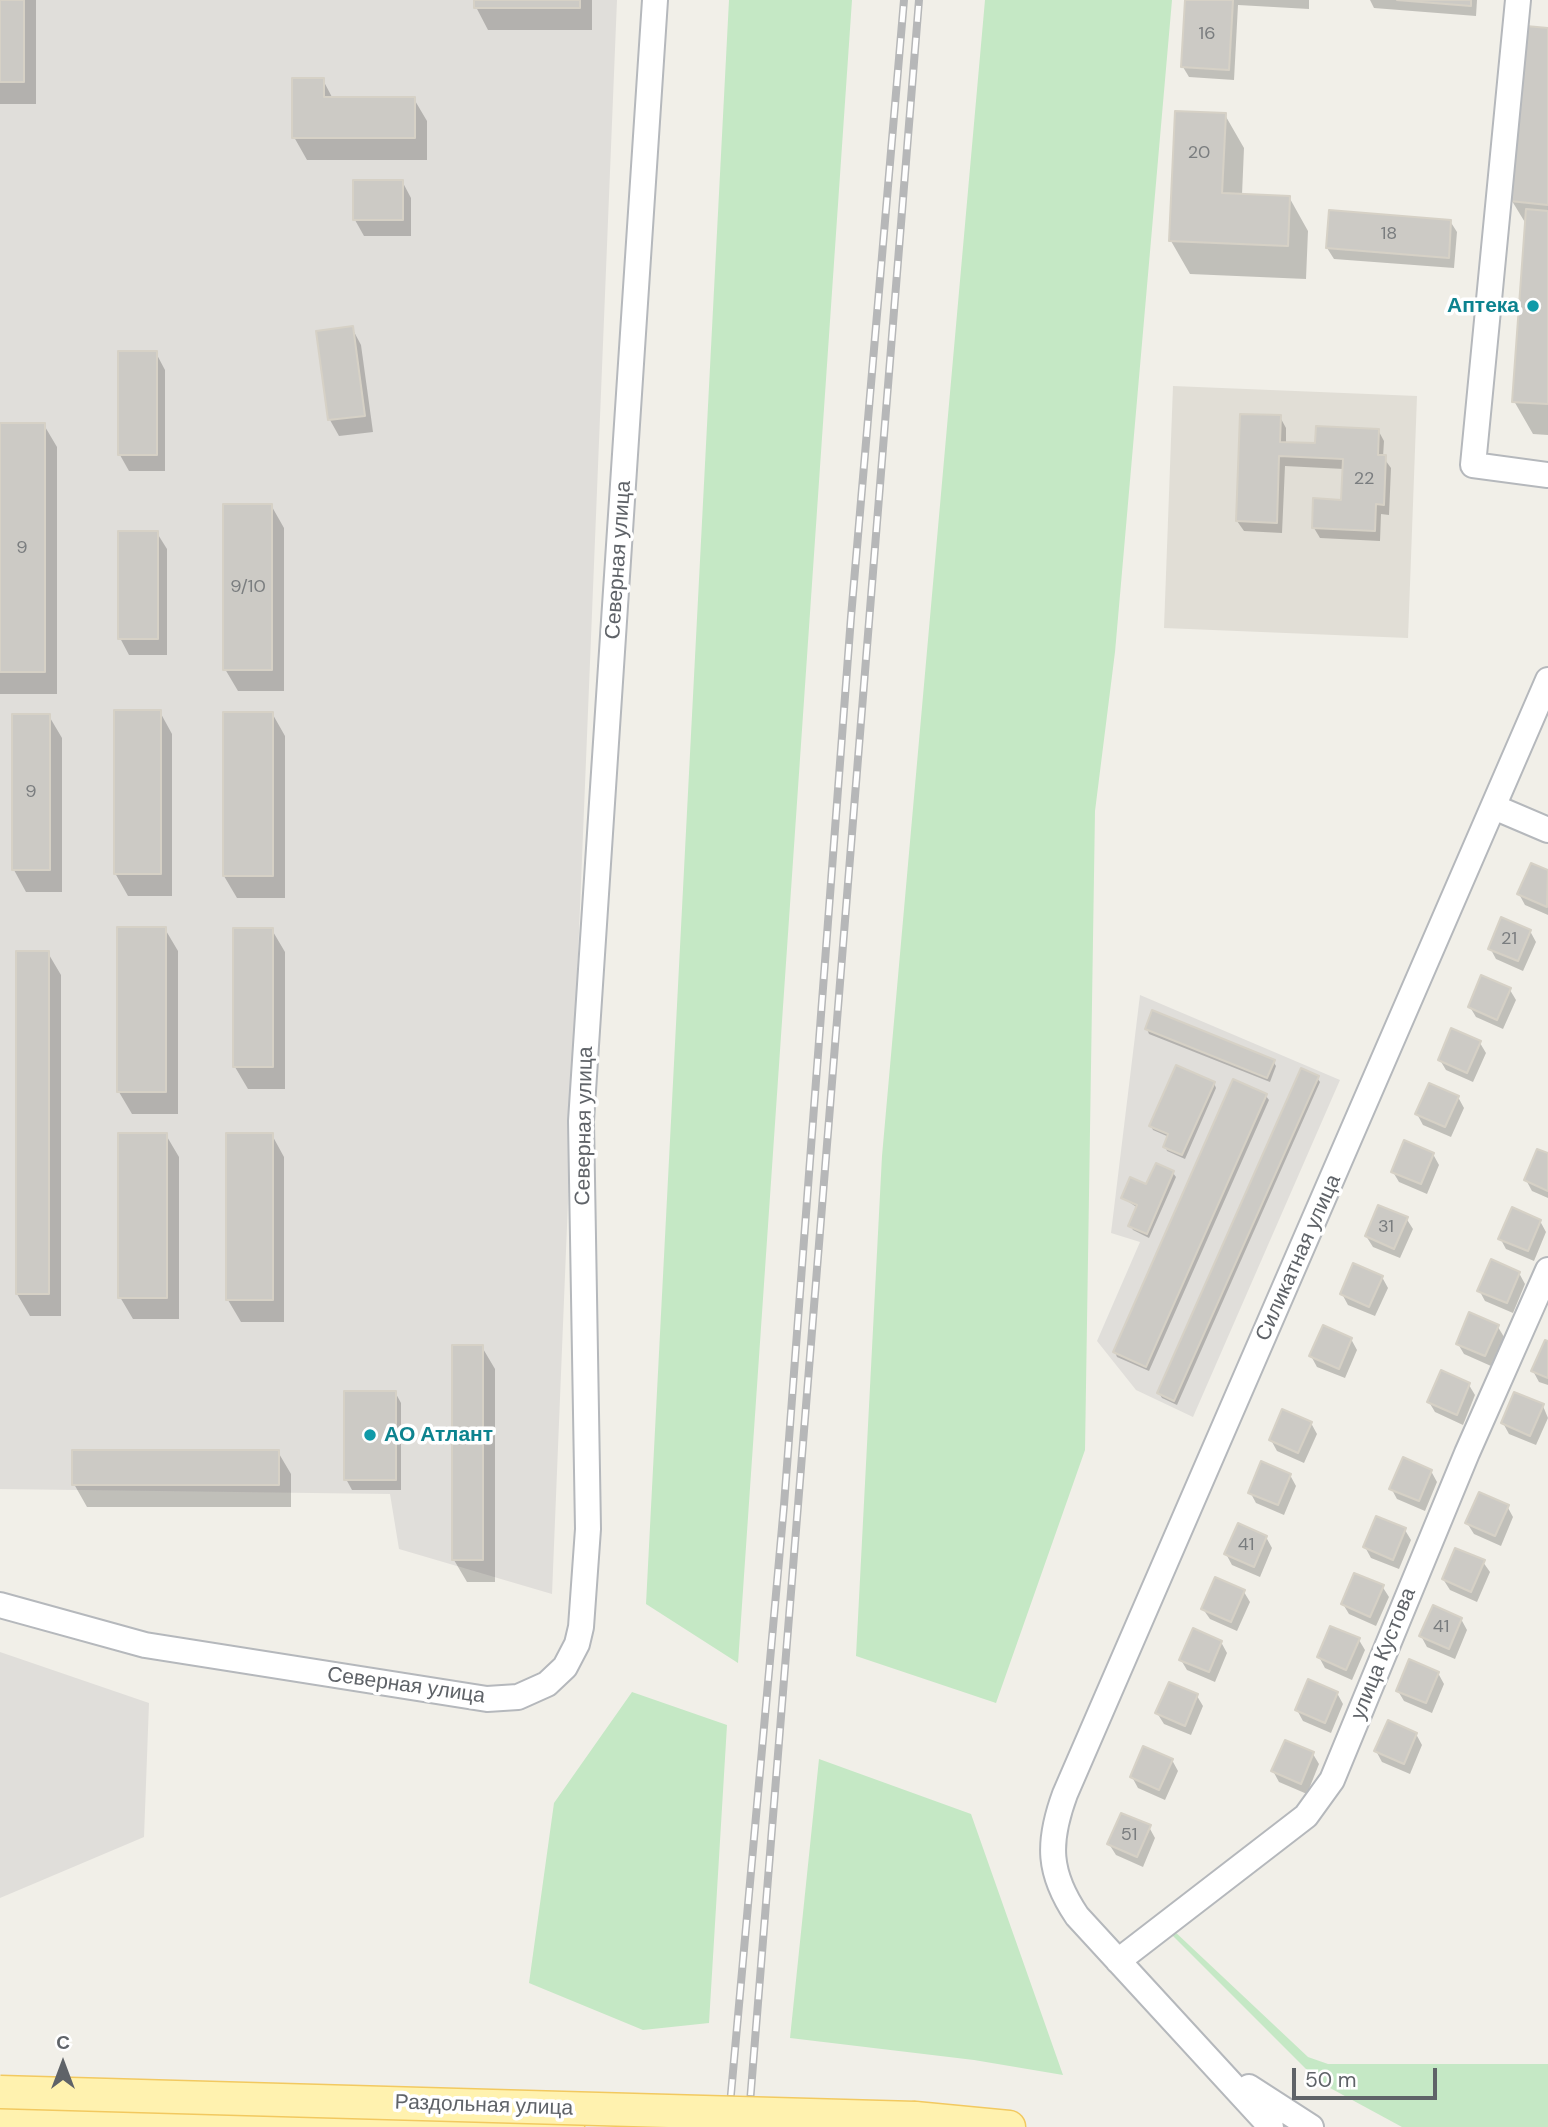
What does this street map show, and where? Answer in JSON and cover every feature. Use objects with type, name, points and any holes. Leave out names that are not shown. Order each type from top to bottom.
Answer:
[{"type":"main road","name":"Раздольная улица","points":[[0,2092],[915,2118],[1009,2127]]},
{"type":"main road","name":"Раздольная улица","points":[[0,2115],[568,2127]]},
{"type":"street","name":"Северная улица","points":[[0,1605],[145,1644],[487,1699],[518,1697],[547,1684],[565,1667],[577,1644],[588,1529],[581,1121],[655,0]]},
{"type":"street","points":[[1518,0],[1474,465],[1548,475]]},
{"type":"street","name":"Силикатная улица","points":[[1202,2054],[1093,1935],[1065,1897],[1054,1868],[1053,1838],[1065,1794],[1548,680]]},
{"type":"street","points":[[1494,807],[1548,830]]},
{"type":"street","name":"улица Кустова","points":[[1118,1961],[1306,1816],[1326,1789],[1466,1453],[1548,1270]]},
{"type":"street","points":[[1202,2054],[1252,2127]]},
{"type":"street","points":[[1202,2054],[1272,2127]]},
{"type":"street","points":[[1202,2054],[1311,2127]]},
{"type":"shaded area","points":[[0,0],[617,0],[552,1594],[399,1549],[390,1494],[0,1489]]},
{"type":"shaded area","points":[[1173,386],[1417,396],[1408,638],[1164,628]]},
{"type":"shaded area","points":[[1140,995],[1340,1080],[1193,1417],[1136,1390],[1097,1341],[1140,1242],[1111,1233]]},
{"type":"shaded area","points":[[0,1652],[149,1703],[144,1837],[0,1898]]},
{"type":"green space","points":[[729,0],[852,0],[738,1663],[646,1604]]},
{"type":"green space","points":[[985,0],[1172,0],[1115,652],[1095,811],[1085,1450],[996,1703],[856,1656],[882,1156]]},
{"type":"green space","points":[[632,1692],[727,1725],[709,2023],[643,2030],[529,1983],[554,1803]]},
{"type":"green space","points":[[819,1759],[971,1814],[1063,2075],[974,2060],[790,2038]]},
{"type":"green space","points":[[1172,1929],[1308,2057],[1328,2064],[1548,2064],[1548,2127],[1402,2127],[1319,2082],[1169,1932]]},
{"type":"building","points":[[0,0],[24,0],[24,82],[0,82]]},
{"type":"building","points":[[474,0],[580,0],[580,8],[474,8]]},
{"type":"building","points":[[1185,0],[1233,0],[1229,70],[1181,67]]},
{"type":"building","points":[[1397,0],[1471,0],[1471,6]]},
{"type":"building","points":[[1526,26],[1548,28],[1548,205],[1510,201]]},
{"type":"building","points":[[292,78],[324,78],[324,97],[415,97],[415,138],[292,138]]},
{"type":"building","points":[[1175,111],[1226,113],[1222,193],[1290,196],[1288,246],[1169,241]]},
{"type":"building","points":[[353,180],[403,180],[403,220],[353,220]]},
{"type":"building","name":"Аптека","points":[[1526,209],[1548,211],[1548,404],[1512,402]]},
{"type":"building","points":[[1329,210],[1451,220],[1449,258],[1326,248]]},
{"type":"building","points":[[353,326],[365,416],[328,420],[316,331]]},
{"type":"building","points":[[118,351],[157,351],[157,455],[118,455]]},
{"type":"building","points":[[1240,414],[1281,415],[1280,442],[1315,443],[1316,426],[1379,429],[1378,455],[1386,455],[1384,505],[1376,504],[1375,531],[1312,528],[1313,498],[1341,500],[1343,459],[1279,456],[1277,523],[1236,521]]},
{"type":"building","points":[[0,423],[45,423],[45,672],[0,672]]},
{"type":"building","points":[[223,504],[272,504],[272,670],[223,670]]},
{"type":"building","points":[[118,531],[158,531],[158,639],[118,639]]},
{"type":"building","points":[[114,710],[161,710],[161,874],[114,874]]},
{"type":"building","points":[[223,712],[273,712],[273,876],[223,876]]},
{"type":"building","points":[[12,714],[50,714],[50,870],[12,870]]},
{"type":"building","points":[[1531,863],[1548,870],[1547,907],[1517,894]]},
{"type":"building","points":[[1501,917],[1531,930],[1518,961],[1488,949]]},
{"type":"building","points":[[117,927],[166,927],[166,1092],[117,1092]]},
{"type":"building","points":[[233,928],[273,928],[273,1067],[233,1067]]},
{"type":"building","points":[[16,951],[49,951],[49,1294],[16,1294]]},
{"type":"building","points":[[1481,975],[1511,988],[1497,1020],[1468,1007]]},
{"type":"building","points":[[1152,1010],[1275,1060],[1267,1078],[1145,1029]]},
{"type":"building","points":[[1451,1028],[1481,1041],[1467,1073],[1438,1060]]},
{"type":"building","points":[[1176,1065],[1215,1082],[1182,1155],[1163,1147],[1168,1134],[1149,1126]]},
{"type":"building","points":[[1301,1068],[1319,1076],[1174,1401],[1157,1393]]},
{"type":"building","points":[[1233,1079],[1267,1094],[1146,1367],[1113,1352]]},
{"type":"building","points":[[1429,1083],[1459,1096],[1445,1127],[1415,1114]]},
{"type":"building","points":[[118,1133],[167,1133],[167,1298],[118,1298]]},
{"type":"building","points":[[226,1133],[273,1133],[273,1300],[226,1300]]},
{"type":"building","points":[[1404,1140],[1434,1153],[1421,1184],[1391,1172]]},
{"type":"building","points":[[1537,1149],[1548,1153],[1548,1191],[1524,1180]]},
{"type":"building","points":[[1156,1163],[1174,1171],[1147,1234],[1128,1226],[1137,1205],[1121,1198],[1130,1177],[1146,1184]]},
{"type":"building","points":[[1378,1205],[1408,1217],[1394,1249],[1365,1236]]},
{"type":"building","points":[[1512,1207],[1541,1220],[1528,1251],[1498,1239]]},
{"type":"building","points":[[1491,1259],[1520,1272],[1507,1303],[1477,1291]]},
{"type":"building","points":[[1353,1263],[1383,1276],[1369,1307],[1340,1294]]},
{"type":"building","points":[[1469,1312],[1499,1325],[1485,1356],[1456,1344]]},
{"type":"building","points":[[1323,1325],[1352,1338],[1339,1369],[1309,1356]]},
{"type":"building","points":[[1545,1340],[1548,1341],[1548,1378],[1531,1371]]},
{"type":"building","points":[[452,1345],[483,1345],[483,1560],[452,1560]]},
{"type":"building","points":[[1441,1370],[1470,1383],[1457,1415],[1427,1402]]},
{"type":"building","name":"АО Атлант","points":[[344,1391],[396,1391],[396,1480],[344,1480]]},
{"type":"building","points":[[1514,1392],[1544,1404],[1530,1436],[1501,1423]]},
{"type":"building","points":[[1282,1409],[1312,1422],[1298,1453],[1269,1440]]},
{"type":"building","points":[[72,1450],[279,1450],[279,1485],[72,1485]]},
{"type":"building","points":[[1403,1457],[1432,1470],[1419,1501],[1389,1489]]},
{"type":"building","points":[[1261,1461],[1291,1474],[1278,1505],[1248,1493]]},
{"type":"building","points":[[1479,1492],[1509,1505],[1495,1536],[1465,1523]]},
{"type":"building","points":[[1376,1516],[1406,1528],[1393,1560],[1363,1547]]},
{"type":"building","points":[[1238,1523],[1267,1536],[1254,1567],[1224,1554]]},
{"type":"building","points":[[1455,1548],[1485,1560],[1471,1592],[1442,1579]]},
{"type":"building","points":[[1354,1573],[1384,1585],[1370,1617],[1341,1604]]},
{"type":"building","points":[[1215,1577],[1245,1590],[1231,1622],[1201,1609]]},
{"type":"building","points":[[1433,1605],[1462,1618],[1449,1649],[1419,1636]]},
{"type":"building","points":[[1330,1626],[1360,1638],[1346,1670],[1317,1657]]},
{"type":"building","points":[[1193,1628],[1222,1641],[1209,1672],[1179,1660]]},
{"type":"building","points":[[1409,1659],[1439,1672],[1426,1703],[1396,1691]]},
{"type":"building","points":[[1308,1679],[1338,1692],[1325,1723],[1295,1710]]},
{"type":"building","points":[[1169,1682],[1198,1694],[1185,1726],[1155,1713]]},
{"type":"building","points":[[1388,1720],[1417,1733],[1404,1764],[1374,1751]]},
{"type":"building","points":[[1285,1740],[1314,1752],[1301,1784],[1271,1771]]},
{"type":"building","points":[[1143,1746],[1173,1759],[1159,1790],[1130,1777]]},
{"type":"building","points":[[1121,1813],[1151,1825],[1137,1857],[1107,1844]]},
{"type":"railway","points":[[728,2127],[784,1505],[851,617],[904,0]]},
{"type":"railway","points":[[748,2127],[919,0]]},
{"type":"place","name":"Аптека","points":[[1533,306]]},
{"type":"place","name":"АО Атлант","points":[[370,1435]]}]
